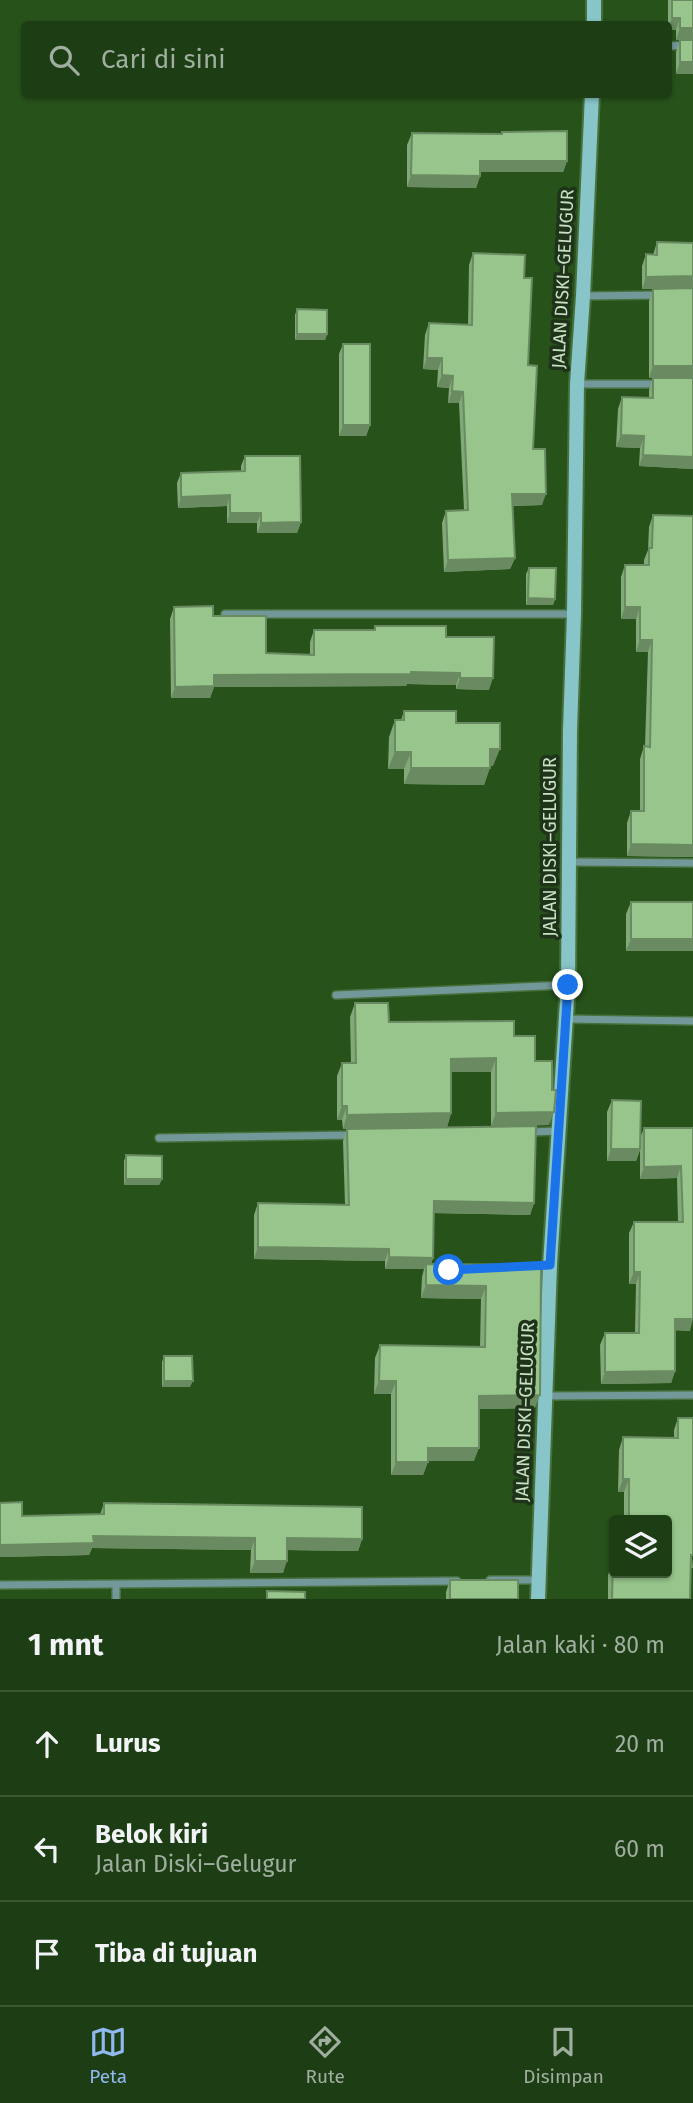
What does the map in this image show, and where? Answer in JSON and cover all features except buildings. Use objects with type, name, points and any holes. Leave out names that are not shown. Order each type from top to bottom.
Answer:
[{"type":"main road","points":[[594,0],[594,21]]},
{"type":"main road","name":"JALAN DISKI–GELUGUR","points":[[538,1599],[545,1396],[544,1266],[568,985],[577,384],[592,98]]},
{"type":"street","points":[[672,46],[693,45]]},
{"type":"street","points":[[583,296],[666,295]]},
{"type":"street","points":[[577,384],[667,384]]},
{"type":"street","points":[[225,614],[574,614]]},
{"type":"street","points":[[570,862],[693,863]]},
{"type":"street","points":[[336,995],[568,985]]},
{"type":"street","points":[[564,1019],[693,1021]]},
{"type":"street","points":[[516,1132],[557,1131]]},
{"type":"street","points":[[159,1138],[365,1134]]},
{"type":"street","points":[[545,1396],[693,1395]]},
{"type":"street","points":[[484,1580],[538,1580]]},
{"type":"street","points":[[0,1585],[470,1581]]},
{"type":"street","points":[[116,1585],[116,1599]]},
{"type":"route","points":[[449,1270],[550,1265],[568,985]]}]
